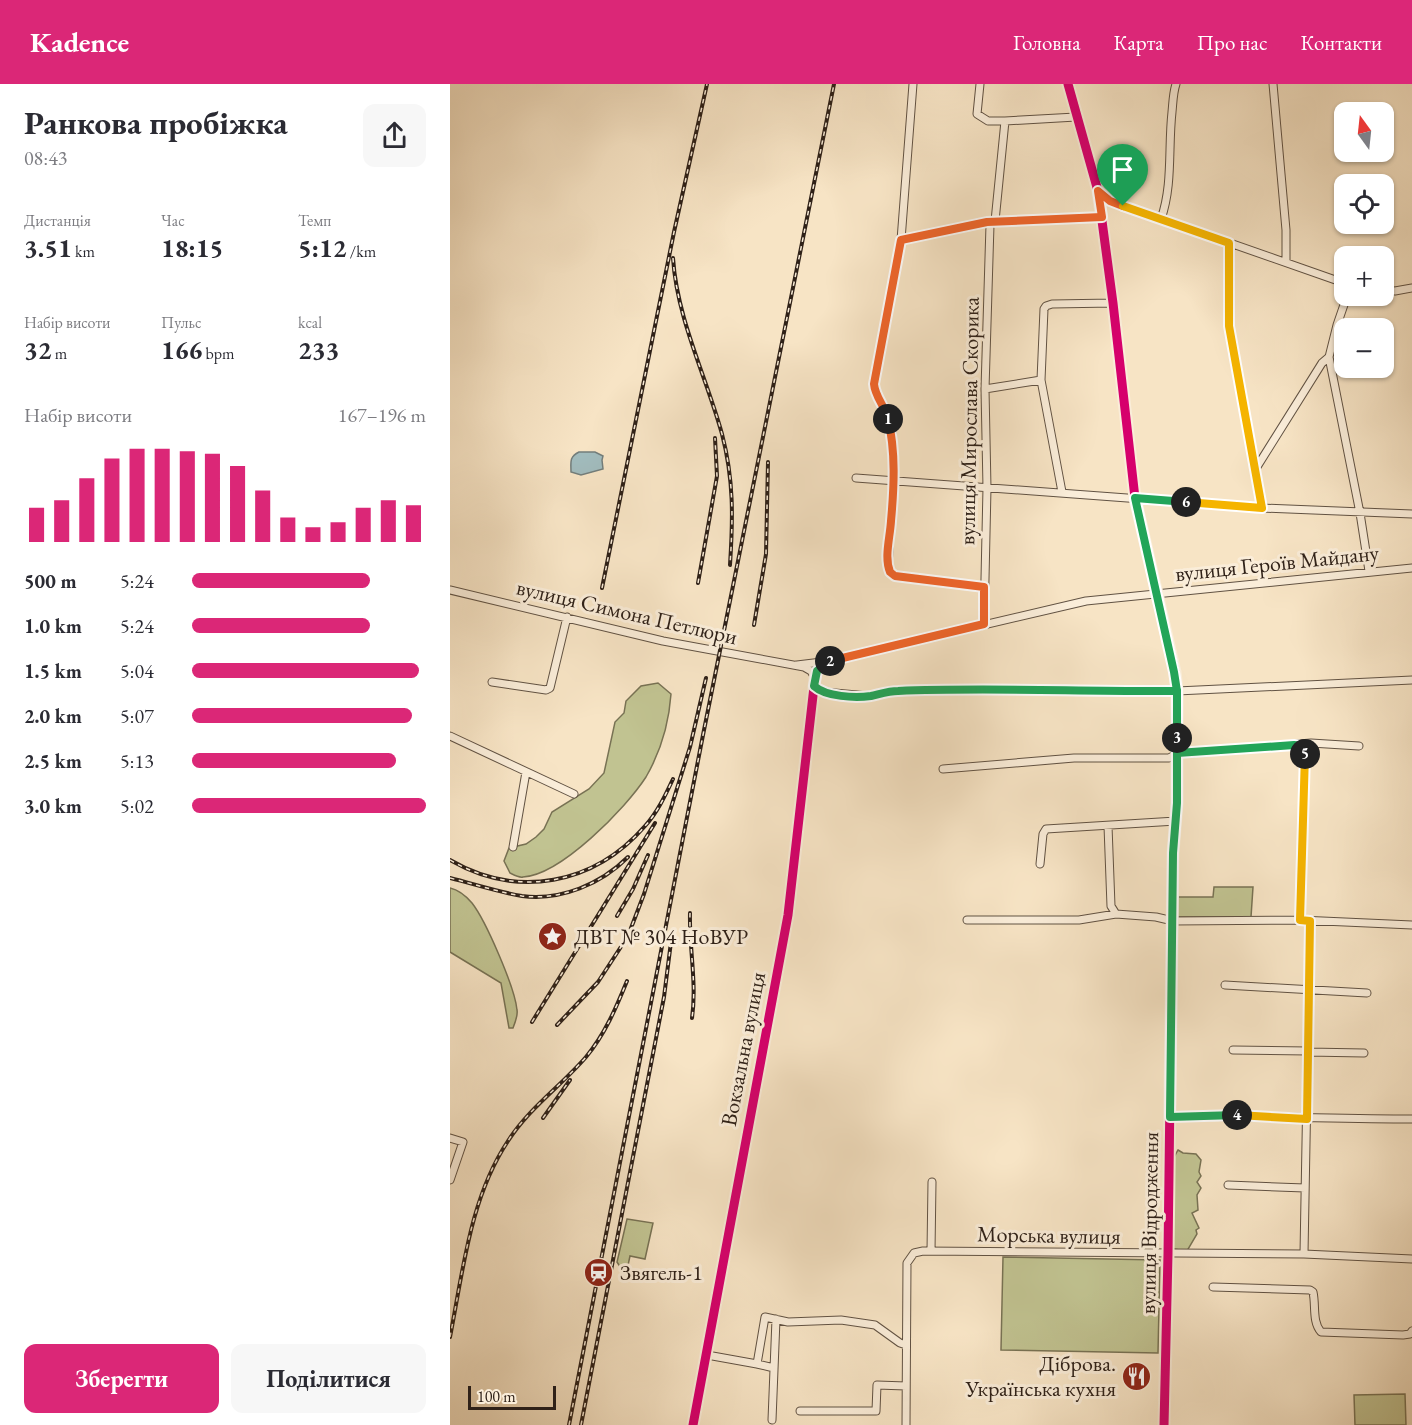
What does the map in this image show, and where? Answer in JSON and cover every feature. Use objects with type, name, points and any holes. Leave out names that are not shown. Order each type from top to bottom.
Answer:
[{"type":"street","points":[[913,84],[901,240],[874,388],[886,409],[892,434],[893,480],[888,556],[890,572],[895,576],[984,587]]},
{"type":"street","points":[[980,84],[977,114],[988,121],[1076,117]]},
{"type":"street","name":"вулиця Відродження","points":[[1068,84],[1098,191],[1135,498],[1155,593],[1170,648],[1177,691],[1164,1425]]},
{"type":"street","points":[[1161,219],[1167,201],[1170,128],[1176,84]]},
{"type":"street","points":[[1273,84],[1287,230],[1286,261]]},
{"type":"street","name":"вулиця Мирослава Скорика","points":[[984,624],[987,488],[985,389],[990,225],[995,221],[1005,121]]},
{"type":"street","points":[[1098,191],[1110,201],[1334,279]]},
{"type":"street","points":[[901,240],[995,221],[1102,217]]},
{"type":"street","points":[[1229,243],[1229,326],[1262,508]]},
{"type":"street","points":[[1394,291],[1412,288]]},
{"type":"street","points":[[1062,492],[1041,380],[1044,309],[1046,306],[1113,303]]},
{"type":"street","points":[[1344,306],[1329,357],[1360,513],[1369,571]]},
{"type":"street","points":[[1255,470],[1322,363],[1329,357]]},
{"type":"street","points":[[985,389],[1041,380]]},
{"type":"street","points":[[856,478],[1262,508],[1412,514]]},
{"type":"street","name":"вулиця Героїв Майдану","points":[[830,661],[1086,601],[1412,568]]},
{"type":"street","name":"вулиця Симона Петлюри","points":[[450,592],[567,617],[663,641],[758,660],[797,665],[830,661]]},
{"type":"street","points":[[492,682],[546,690],[550,688],[567,617]]},
{"type":"street","points":[[814,682],[817,671],[830,661]]},
{"type":"street","points":[[797,665],[811,671],[814,682],[824,692],[858,696],[897,691],[1052,689],[1177,691],[1412,680]]},
{"type":"street","name":"Вокзальна вулиця","points":[[693,1425],[788,915],[814,682]]},
{"type":"street","points":[[450,736],[574,794]]},
{"type":"street","points":[[943,769],[1074,758],[1168,758],[1177,753],[1311,743],[1359,746]]},
{"type":"street","points":[[1294,745],[1302,746],[1305,754],[1300,920]]},
{"type":"street","points":[[513,847],[526,772]]},
{"type":"street","points":[[1040,864],[1043,834],[1046,829],[1176,821]]},
{"type":"street","points":[[1108,826],[1111,906],[1116,914]]},
{"type":"street","points":[[968,920],[1079,920],[1116,914],[1156,917],[1173,921],[1300,920],[1412,925]]},
{"type":"street","points":[[1304,1254],[1310,921]]},
{"type":"street","points":[[1225,985],[1367,993]]},
{"type":"street","points":[[1233,1050],[1364,1053]]},
{"type":"street","points":[[1170,1117],[1240,1115],[1307,1119],[1412,1119]]},
{"type":"street","points":[[450,1138],[463,1142],[450,1180]]},
{"type":"street","points":[[931,1251],[932,1182]]},
{"type":"street","points":[[1227,1185],[1305,1188]]},
{"type":"street","name":"Морська вулиця","points":[[906,1345],[907,1263],[914,1253],[931,1251],[1304,1254],[1412,1259]]},
{"type":"street","points":[[1213,1287],[1310,1290],[1313,1292],[1315,1301],[1315,1322],[1321,1332],[1404,1335],[1412,1331]]},
{"type":"street","points":[[758,1364],[765,1317],[788,1322],[841,1320],[875,1325],[906,1345],[906,1425]]},
{"type":"street","points":[[772,1420],[776,1319]]},
{"type":"street","points":[[707,1355],[774,1368]]},
{"type":"street","points":[[800,1411],[876,1411],[877,1385],[906,1386]]},
{"type":"green space","points":[[658,683],[671,694],[668,716],[656,757],[637,790],[591,838],[555,865],[523,877],[510,873],[504,861],[509,848],[526,844],[536,837],[544,829],[552,812],[589,789],[604,773],[615,722],[624,713],[626,701],[641,686]]},
{"type":"green space","points":[[1214,887],[1253,887],[1251,917],[1177,917],[1178,897],[1213,897]]},
{"type":"green space","points":[[450,888],[462,894],[472,903],[492,939],[506,971],[515,1000],[517,1014],[513,1028],[509,1028],[501,983],[450,952]]},
{"type":"green space","points":[[1178,1150],[1183,1153],[1196,1154],[1201,1160],[1199,1172],[1201,1176],[1197,1182],[1201,1188],[1197,1195],[1198,1210],[1192,1213],[1199,1228],[1187,1251],[1173,1249],[1171,1246],[1174,1209],[1173,1159]]},
{"type":"green space","points":[[627,1219],[653,1223],[645,1259],[630,1256],[627,1270],[621,1268],[617,1262]]},
{"type":"green space","points":[[1003,1257],[1160,1260],[1158,1353],[1001,1350]]},
{"type":"green space","points":[[1405,1394],[1406,1425],[1355,1425],[1354,1395]]},
{"type":"water","points":[[579,452],[595,452],[603,456],[603,469],[581,475],[571,472],[572,458]]},
{"type":"railway","points":[[602,588],[674,232],[707,84]]},
{"type":"railway","points":[[569,1425],[703,735],[834,84]]},
{"type":"railway","points":[[673,258],[680,303],[722,434],[729,467],[732,500],[730,565]]},
{"type":"railway","points":[[698,583],[717,476],[715,438]]},
{"type":"railway","points":[[754,625],[766,554],[768,462]]},
{"type":"railway","points":[[557,1025],[598,982],[628,936],[644,894],[690,747],[706,678]]},
{"type":"railway","points":[[450,860],[476,872],[502,879],[528,882],[554,880],[579,873],[602,862],[625,846],[657,810],[673,779]]},
{"type":"railway","points":[[532,1022],[655,823]]},
{"type":"railway","points":[[617,916],[633,889],[648,855]]},
{"type":"railway","points":[[450,878],[522,896],[551,896],[593,883],[628,857]]},
{"type":"railway","points":[[690,913],[694,992],[692,1018]]},
{"type":"railway","points":[[581,1425],[664,997],[672,934]]},
{"type":"railway","points":[[450,1337],[476,1211],[495,1163],[516,1129],[593,1048],[610,1020],[627,981]]},
{"type":"railway","points":[[543,1118],[570,1080]]},
{"type":"cycle path","points":[[1068,84],[1098,191],[1135,498],[1175,672],[1177,691],[1177,803],[1173,853],[1164,1425]]},
{"type":"cycle path","points":[[693,1425],[788,915],[815,678]]},
{"type":"place","name":"ДВТ № 304 НоВУР","points":[[553,936]]},
{"type":"place","name":"Звягель-1","points":[[599,1272]]},
{"type":"place","name":"Діброва. Українська кухня","points":[[1137,1376]]},
{"type":"route","points":[[1123,206],[1110,201],[1098,191],[1102,217],[995,221],[901,240],[874,388],[886,409],[892,434],[893,480],[888,567],[895,576],[984,587],[984,624],[830,661],[817,671],[814,686],[824,692],[868,696],[897,691],[980,689],[1177,691],[1177,803],[1173,853],[1170,1117],[1240,1115],[1307,1119],[1310,921],[1300,920],[1304,750],[1302,746],[1294,745],[1242,747],[1177,753],[1177,691],[1174,672],[1135,498],[1262,508],[1229,326],[1229,243],[1123,206]]}]
